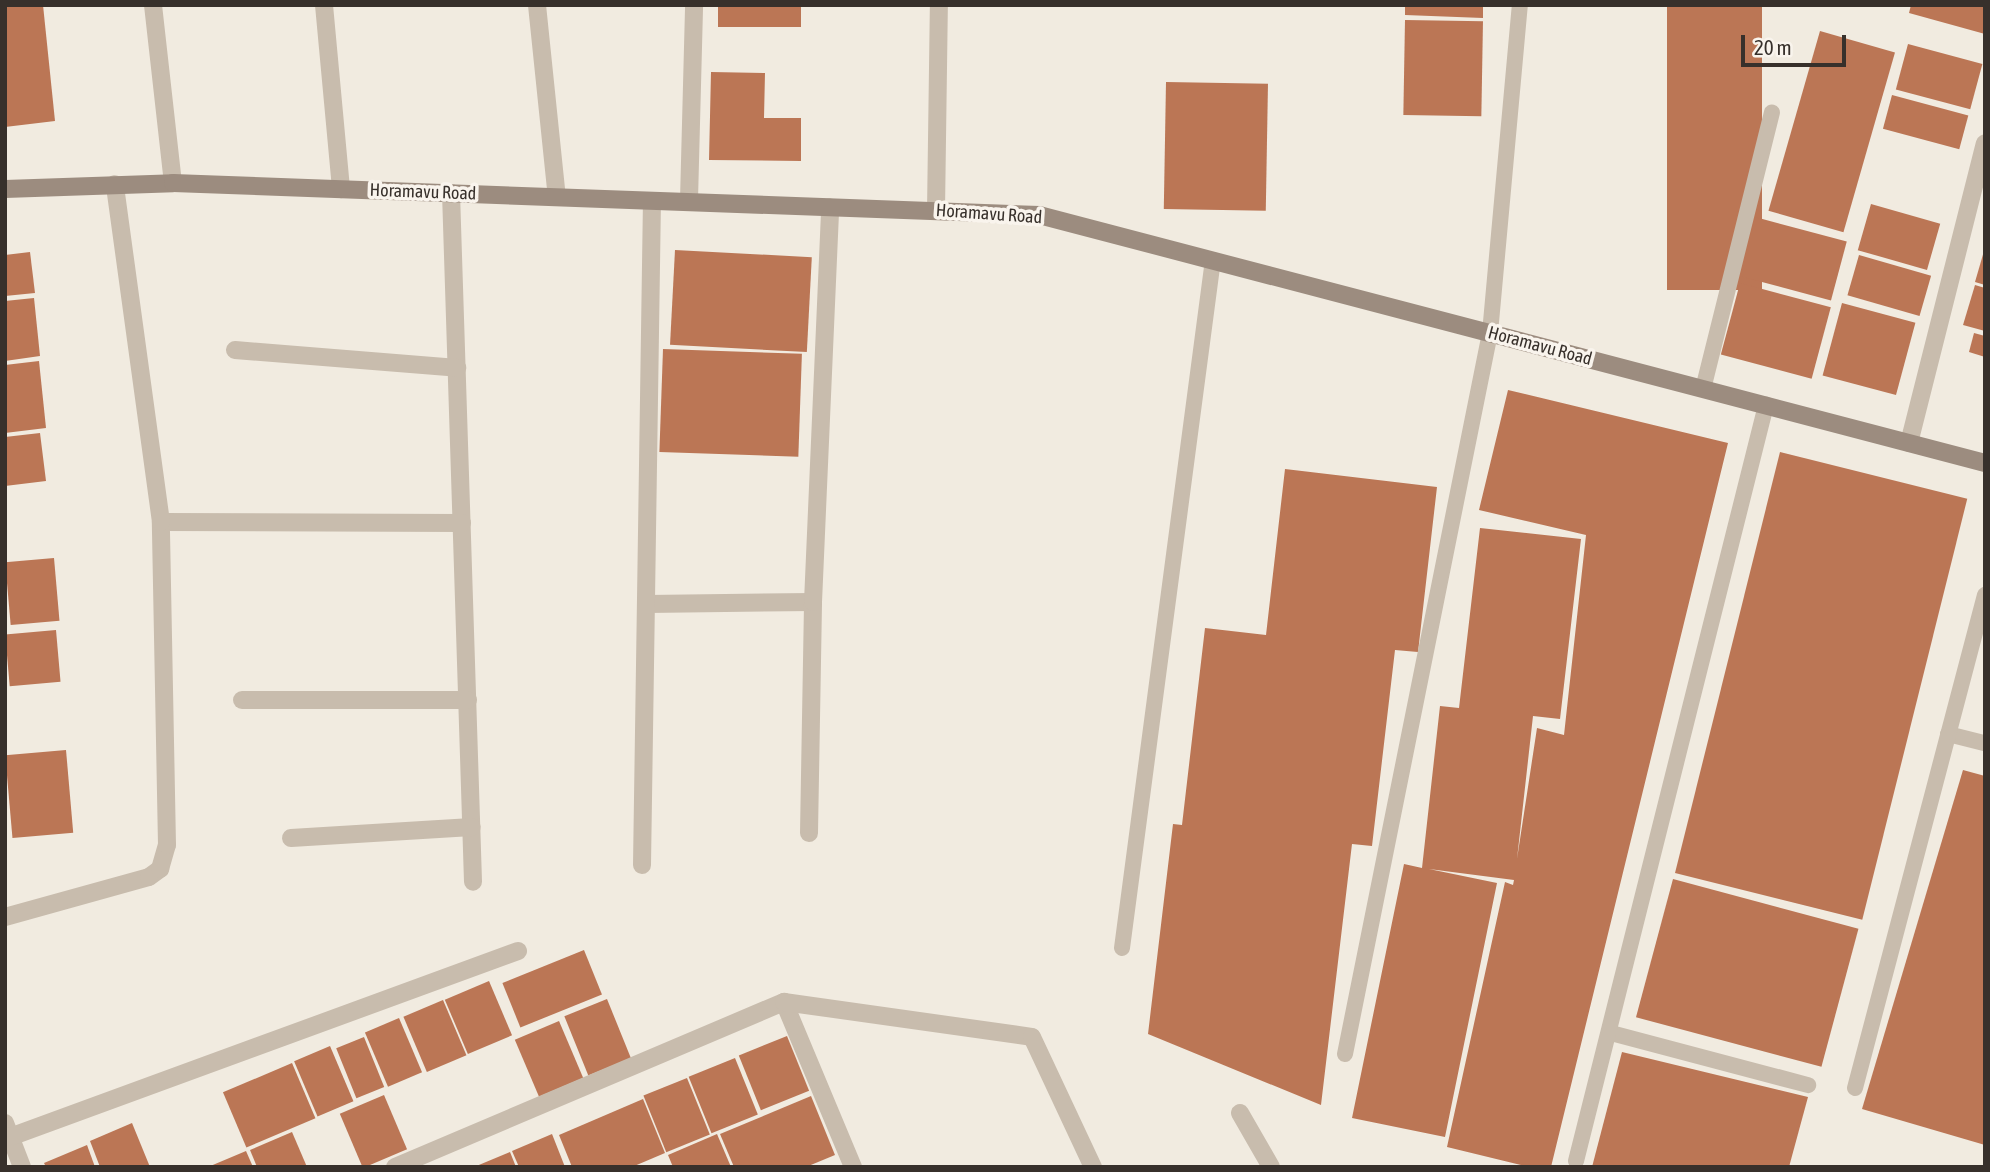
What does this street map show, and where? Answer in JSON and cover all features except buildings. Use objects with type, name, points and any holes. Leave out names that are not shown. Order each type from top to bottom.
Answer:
[{"type":"street","points":[[153,5],[173,183]]},
{"type":"street","points":[[324,5],[341,189]]},
{"type":"street","points":[[537,5],[556,197]]},
{"type":"street","points":[[689,200],[694,5]]},
{"type":"street","points":[[936,211],[939,5]]},
{"type":"street","points":[[1909,443],[1985,144]]},
{"type":"street","name":"Horamavu Road","points":[[5,190],[173,183],[1038,215],[1985,463]]},
{"type":"street","points":[[5,917],[149,877],[165,857],[161,522],[116,184]]},
{"type":"street","points":[[451,193],[473,881]]},
{"type":"street","points":[[642,865],[652,201]]},
{"type":"street","points":[[809,833],[813,602],[830,207]]},
{"type":"street","points":[[235,350],[457,368]]},
{"type":"street","points":[[161,522],[462,523]]},
{"type":"street","points":[[647,604],[813,602]]},
{"type":"street","points":[[242,700],[468,700]]},
{"type":"street","points":[[291,838],[472,828]]},
{"type":"street","points":[[22,1167],[8,1130],[518,951]]},
{"type":"street","points":[[783,1002],[849,1166]]},
{"type":"street","points":[[395,1167],[783,1002],[1032,1037],[1093,1167]]},
{"type":"street","points":[[1240,1113],[1271,1167]]},
{"type":"lane","points":[[1345,1054],[1490,333],[1520,5]]},
{"type":"lane","points":[[1703,389],[1772,112]]},
{"type":"lane","points":[[1122,948],[1213,260]]},
{"type":"lane","points":[[1576,1161],[1611,1033],[1766,405]]},
{"type":"lane","points":[[1855,1088],[1985,595]]},
{"type":"lane","points":[[1948,734],[1985,743]]},
{"type":"lane","points":[[1611,1033],[1808,1085]]}]
